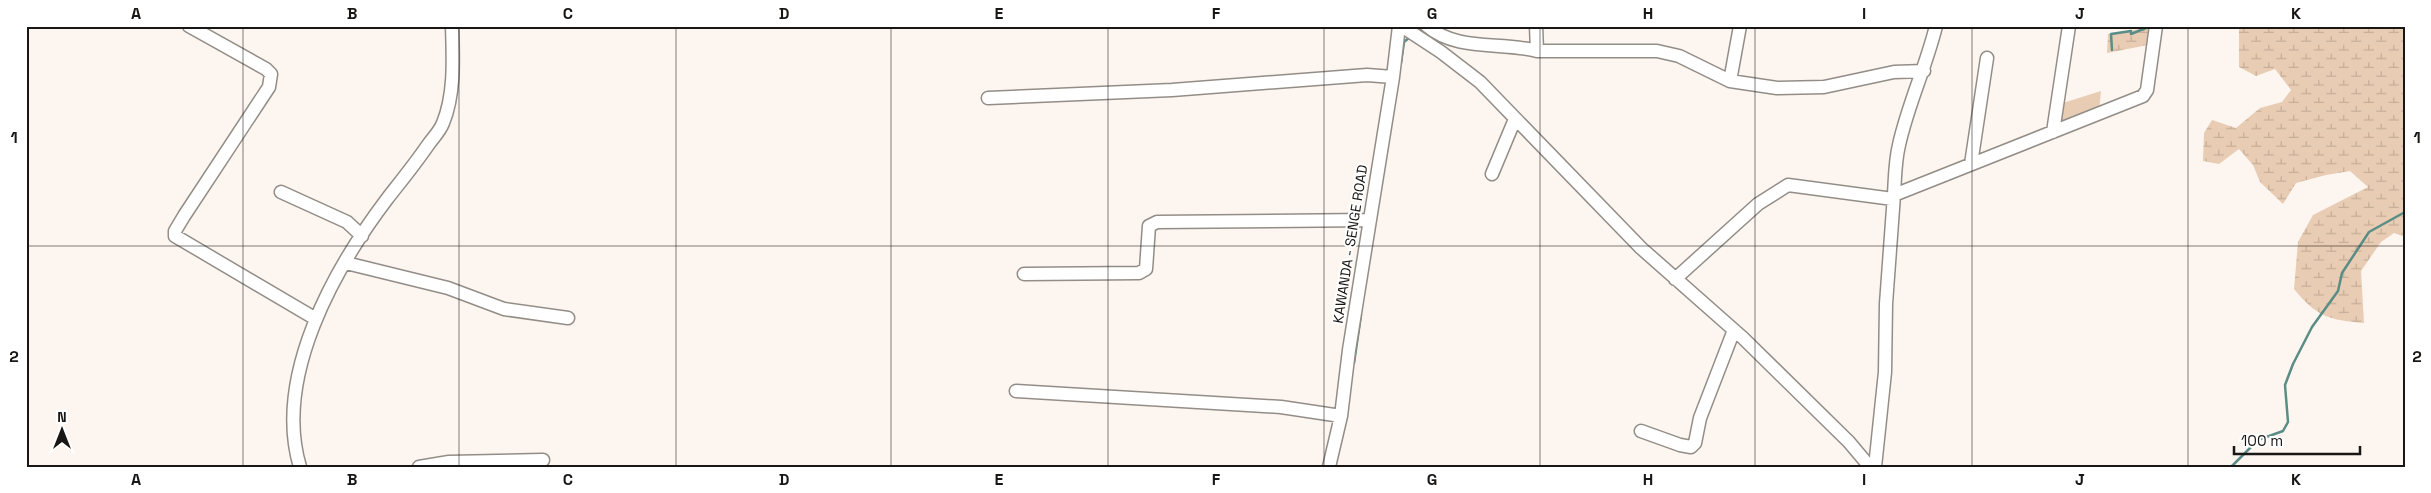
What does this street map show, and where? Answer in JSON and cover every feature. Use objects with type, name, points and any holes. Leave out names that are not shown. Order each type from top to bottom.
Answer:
[{"type":"street","points":[[189,26],[266,69],[271,74],[271,80],[184,216],[175,231],[175,236],[316,319]]},
{"type":"street","points":[[300,467],[293,440],[293,414],[300,369],[316,319],[338,273],[362,236],[443,124],[451,87],[454,61],[452,26]]},
{"type":"street","points":[[1427,26],[1434,32],[1469,45],[1520,46],[1537,51],[1657,51],[1679,56],[1730,81],[1777,88],[1824,87],[1894,72],[1924,71]]},
{"type":"street","points":[[1536,26],[1537,51]]},
{"type":"street","points":[[1730,81],[1740,26]]},
{"type":"street","points":[[1875,467],[1885,372],[1898,147],[1905,121],[1924,71],[1936,26]]},
{"type":"street","points":[[2053,132],[2069,26]]},
{"type":"street","points":[[1675,279],[1758,204],[1788,185],[1894,197],[2144,96],[2147,90],[2156,26]]},
{"type":"street","points":[[1404,27],[1480,82],[1641,248],[1734,330],[1849,442],[1870,467]]},
{"type":"street","name":"KAWANDA - SENGE ROAD","points":[[1329,467],[1341,416],[1369,220],[1393,77],[1404,27]]},
{"type":"street","points":[[1972,164],[1987,58]]},
{"type":"street","points":[[988,98],[1172,90],[1367,75],[1393,77]]},
{"type":"street","points":[[1492,174],[1515,119]]},
{"type":"street","points":[[282,192],[347,222],[362,236]]},
{"type":"street","points":[[1024,274],[1139,273],[1146,269],[1148,262],[1149,226],[1158,222],[1369,220]]},
{"type":"street","points":[[346,263],[448,288],[504,310],[568,318]]},
{"type":"street","points":[[1641,430],[1680,446],[1691,447],[1695,443],[1700,418],[1734,330]]},
{"type":"street","points":[[1016,391],[1281,407],[1341,416]]},
{"type":"street","points":[[420,467],[449,462],[543,460]]},
{"type":"green space","points":[[2239,26],[2405,26],[2405,237],[2394,233],[2381,242],[2361,271],[2364,323],[2324,315],[2310,306],[2294,289],[2298,242],[2313,215],[2368,187],[2350,171],[2326,175],[2296,183],[2283,204],[2260,182],[2253,165],[2239,149],[2219,164],[2203,161],[2204,133],[2212,120],[2236,128],[2260,108],[2282,102],[2291,90],[2275,69],[2256,76],[2239,67]]},
{"type":"green space","points":[[2153,27],[2148,45],[2107,53],[2108,34]]},
{"type":"green space","points":[[2101,91],[2099,112],[2056,128],[2063,103]]},
{"type":"waterway","points":[[2112,50],[2111,34],[2131,31],[2131,34],[2151,26]]},
{"type":"waterway","points":[[1401,63],[1404,42],[1410,37]]},
{"type":"waterway","points":[[2231,467],[2258,440],[2283,431],[2288,422],[2285,385],[2293,364],[2312,327],[2338,291],[2342,273],[2369,232],[2405,212]]},
{"type":"waterway","points":[[1354,363],[1361,315]]}]
